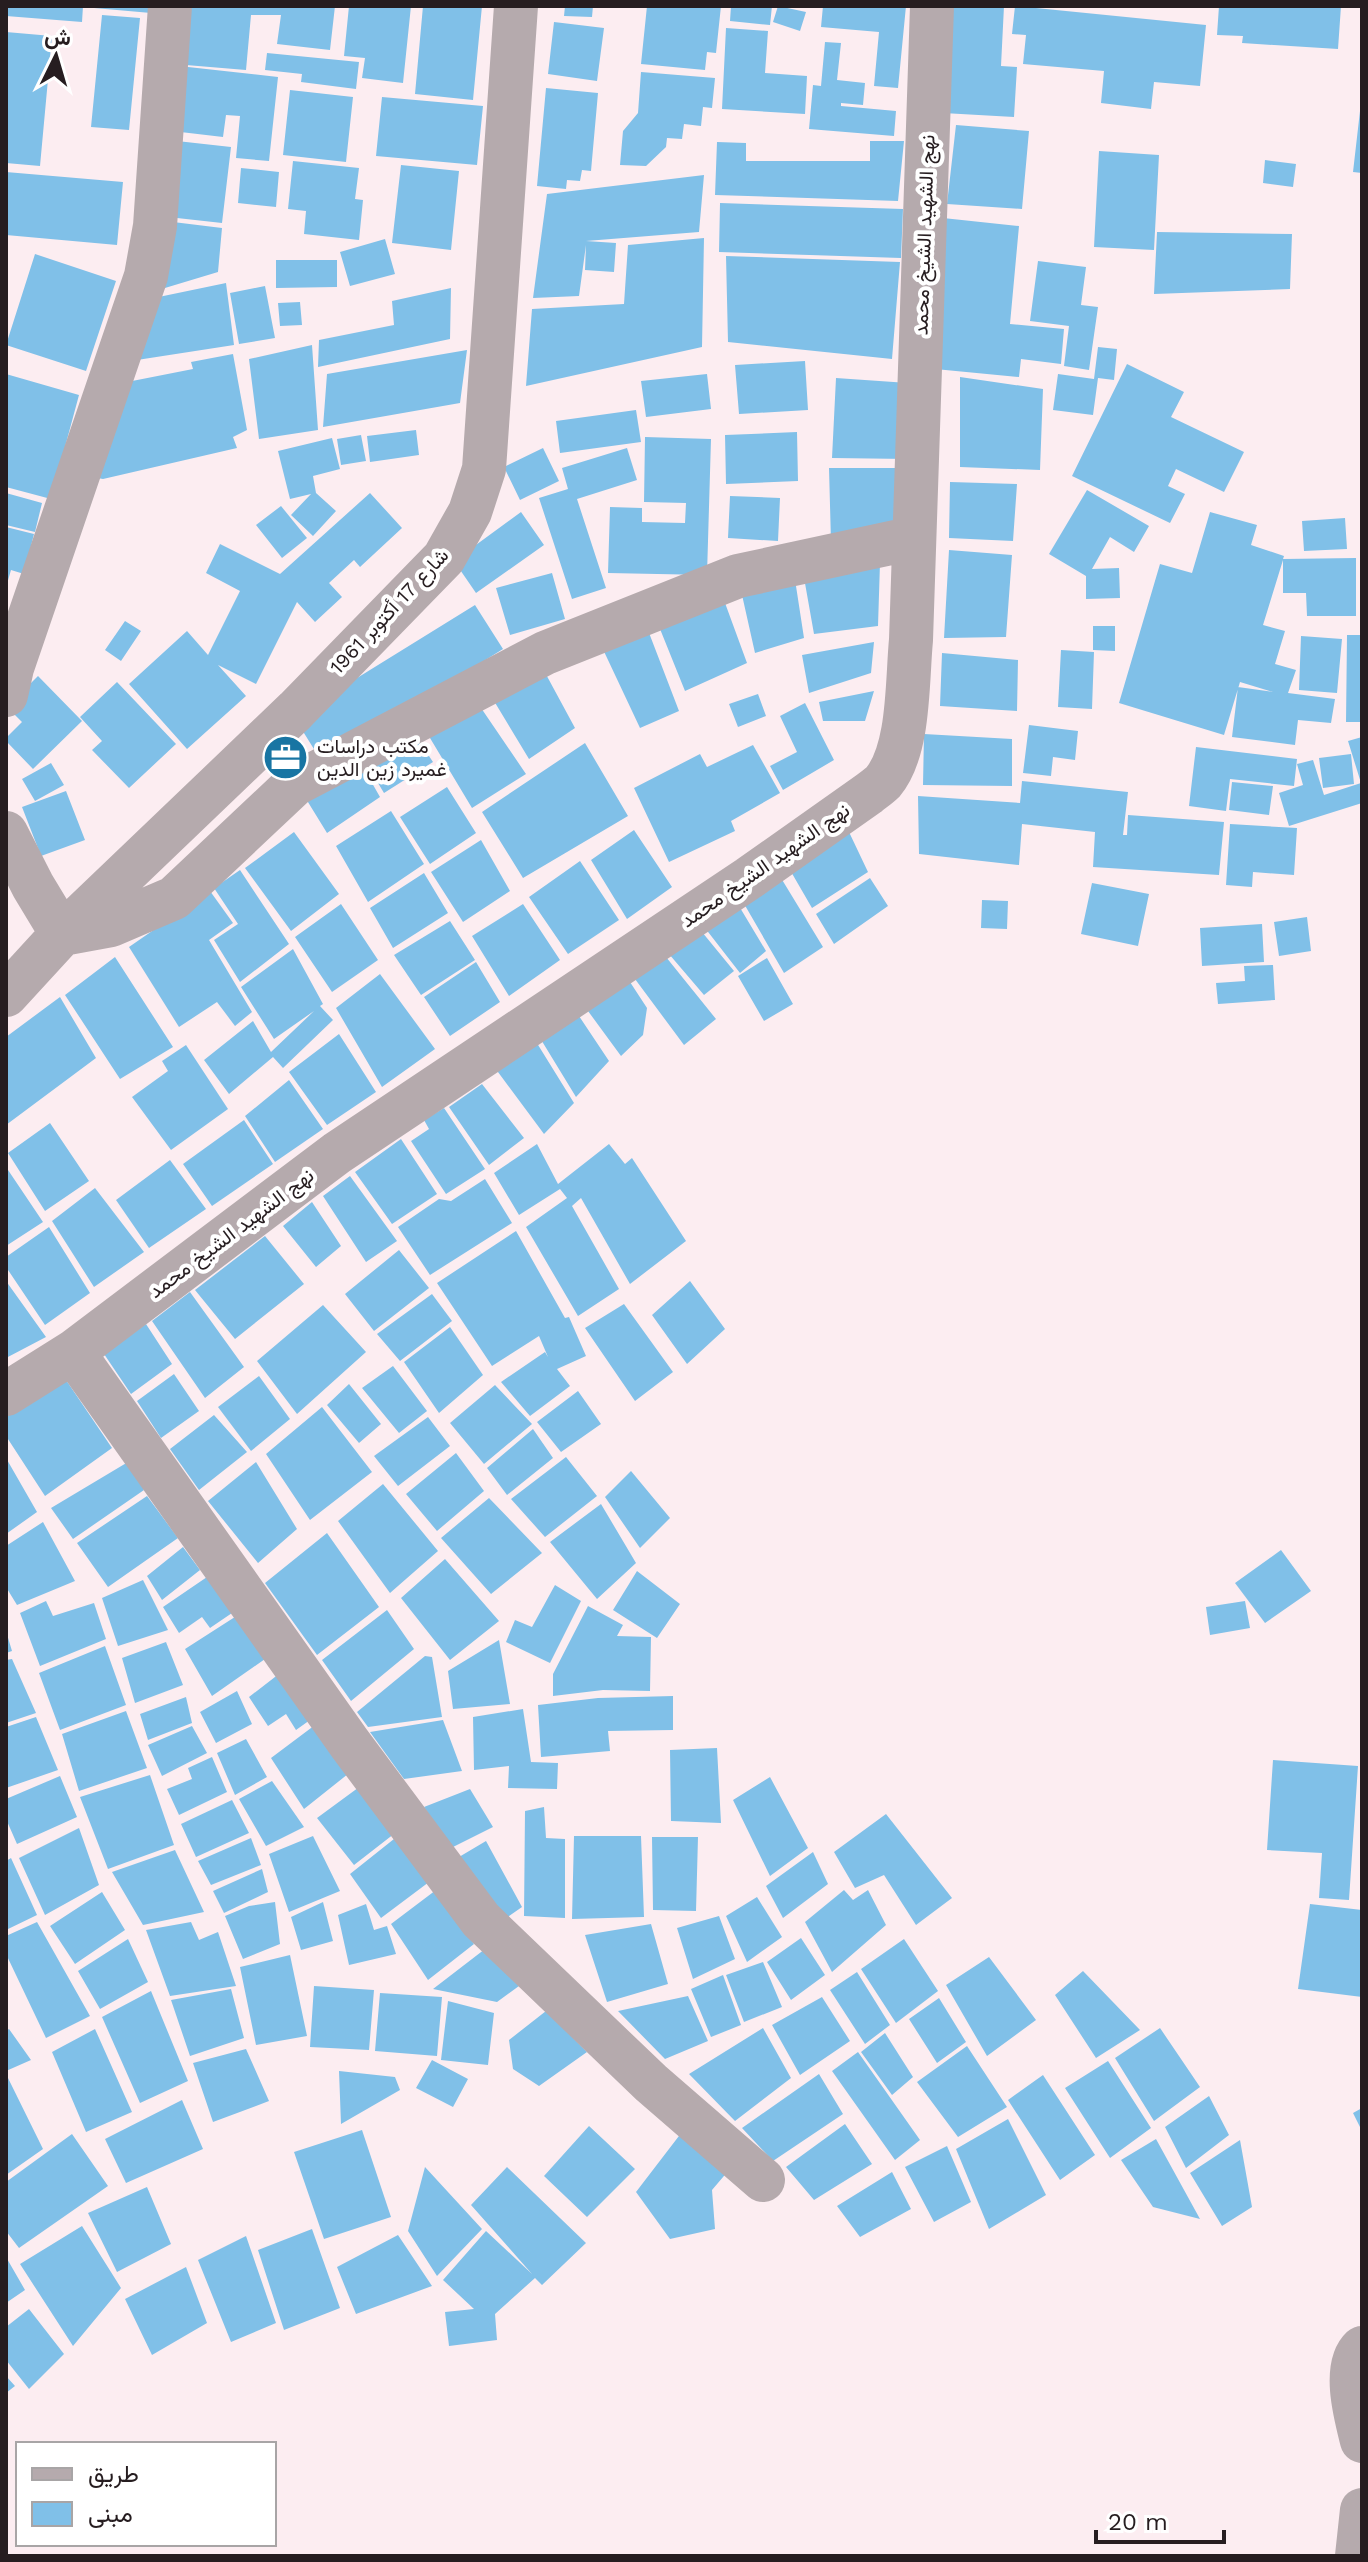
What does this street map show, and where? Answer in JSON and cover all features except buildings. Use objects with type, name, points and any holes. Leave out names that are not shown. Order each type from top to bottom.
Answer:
[{"type":"street","points":[[6,695],[12,668],[146,276],[155,226],[170,6]]},
{"type":"street","name":"شارع 17 أكتوبر 1961","points":[[6,995],[62,934],[296,710],[444,558],[470,512],[484,469],[516,6]]},
{"type":"street","name":"نهج الشهيد الشيخ محمد","points":[[6,1394],[73,1352],[337,1153],[749,878],[884,780],[902,738],[911,640],[932,6]]},
{"type":"street","points":[[6,833],[62,934],[111,925],[174,898],[295,784],[545,653],[738,576],[914,538]]},
{"type":"street","points":[[73,1352],[350,1744],[481,1920],[651,2083],[763,2180]]},
{"type":"street","points":[[1362,2348],[1354,2364],[1353,2401],[1362,2441]]},
{"type":"street","points":[[1357,2556],[1362,2510]]},
{"type":"place","name":"مكتب دراسات غميرد زين الدين","points":[[286,758]]}]
